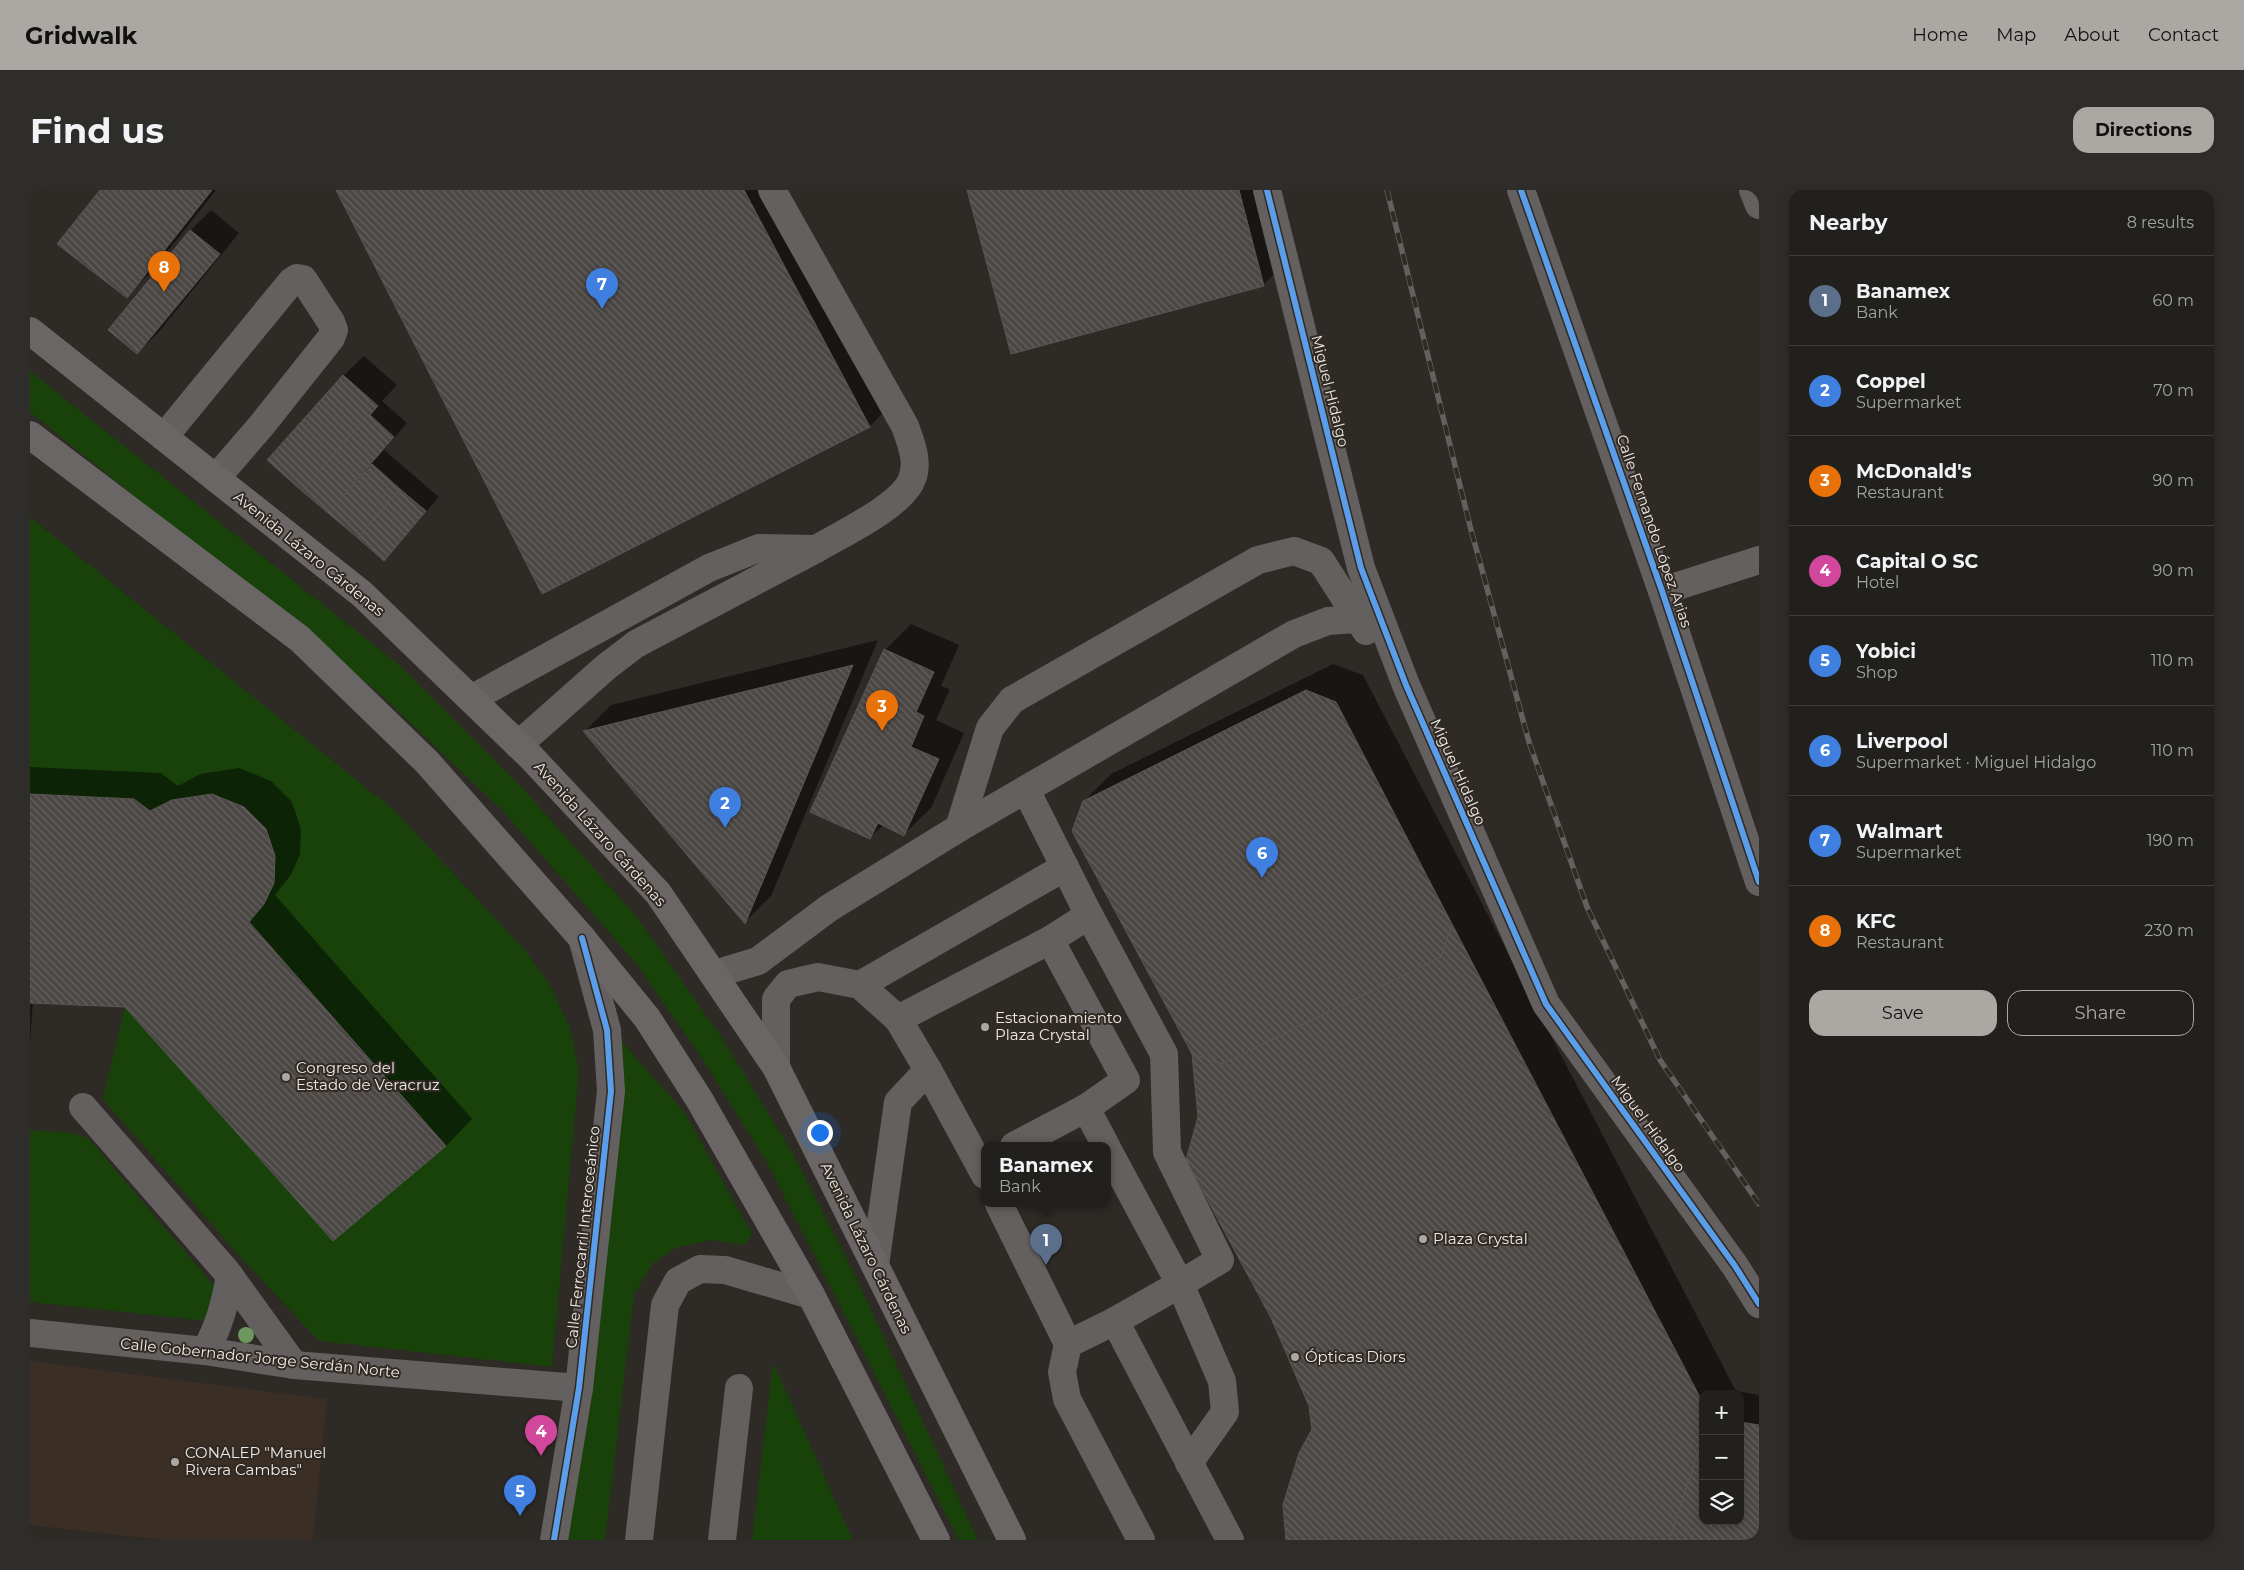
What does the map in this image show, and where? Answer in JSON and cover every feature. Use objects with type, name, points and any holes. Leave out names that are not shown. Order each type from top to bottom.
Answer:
[{"type":"highway","name":"Avenida Lázaro Cárdenas","points":[[30,331],[362,594],[518,745],[658,893],[715,974],[776,1067],[1012,1540]]},
{"type":"highway","points":[[30,435],[300,639],[427,762],[582,938],[647,1018],[699,1099],[811,1295],[936,1540]]},
{"type":"street","points":[[518,745],[606,667],[636,644],[816,549],[889,506],[906,492],[913,478],[915,456],[906,426],[772,190]]},
{"type":"street","name":"Miguel Hidalgo","points":[[1267,190],[1361,568],[1406,685],[1546,1004],[1735,1266],[1759,1304]]},
{"type":"street","name":"Calle Fernando López Arias","points":[[1521,190],[1662,591],[1759,882]]},
{"type":"street","points":[[1753,190],[1759,205]]},
{"type":"street","points":[[164,437],[291,282],[297,278],[302,279],[331,322],[334,330],[332,338],[262,426],[216,478]]},
{"type":"street","points":[[471,699],[709,568],[759,548],[816,549]]},
{"type":"street","points":[[959,828],[990,728],[1012,700],[1258,560],[1294,551],[1321,561],[1357,618],[1406,685]]},
{"type":"street","points":[[1662,591],[1759,560]]},
{"type":"street","points":[[715,974],[758,961],[829,908],[959,828],[1294,634],[1328,621],[1357,618]]},
{"type":"street","points":[[1026,790],[1164,1054],[1167,1152],[1220,1260],[1115,1321],[1068,1344]]},
{"type":"street","points":[[860,985],[1066,868]]},
{"type":"street","points":[[898,1019],[1050,940],[1090,915]]},
{"type":"street","name":"Calle Ferrocarril Interoceánico","points":[[554,1540],[579,1388],[611,1091],[607,1030],[582,938]]},
{"type":"street","points":[[1022,1142],[1086,1108],[1126,1080],[1050,940]]},
{"type":"street","points":[[776,1067],[776,999],[788,984],[818,977],[860,985],[898,1019],[981,1163]]},
{"type":"street","points":[[875,1265],[898,1102],[928,1070]]},
{"type":"street","points":[[83,1107],[230,1276],[294,1365]]},
{"type":"street","points":[[1086,1108],[1104,1142]]},
{"type":"street","points":[[1111,1155],[1180,1284],[1222,1381],[1224,1412],[1189,1462]]},
{"type":"street","points":[[1000,1207],[1068,1344],[1062,1372],[1067,1399],[1141,1540]]},
{"type":"street","points":[[639,1540],[665,1305],[678,1281],[700,1269],[724,1270],[811,1295]]},
{"type":"street","points":[[205,1351],[214,1336],[225,1303],[230,1276]]},
{"type":"street","points":[[1115,1321],[1230,1540]]},
{"type":"street","name":"Calle Gobernador Jorge Serdán Norte","points":[[30,1333],[205,1351],[294,1365],[579,1388]]},
{"type":"street","points":[[722,1540],[740,1388]]},
{"type":"shaded area","name":"CONALEP \"Manuel Rivera Cambas\"","points":[[30,1361],[327,1399],[313,1540],[162,1540],[30,1525]]},
{"type":"green space","points":[[30,371],[399,665],[525,791],[637,917],[722,1038],[792,1152],[851,1267],[978,1540],[959,1540],[769,1166],[702,1058],[635,962],[505,813],[378,692],[30,412]]},
{"type":"green space","points":[[30,517],[395,811],[524,949],[550,985],[570,1028],[579,1070],[552,1367],[319,1341],[241,1258],[103,1099],[125,1007],[333,1241],[446,1146],[249,922],[264,904],[274,883],[275,856],[266,829],[245,807],[212,794],[172,800],[150,811],[30,794]]},
{"type":"green space","points":[[614,1033],[685,1113],[752,1234],[745,1245],[710,1240],[676,1248],[653,1263],[634,1294],[605,1540],[561,1540]]},
{"type":"green space","points":[[30,1130],[72,1133],[88,1138],[217,1289],[208,1321],[30,1302]]},
{"type":"green space","points":[[773,1362],[853,1540],[752,1540]]},
{"type":"building","points":[[100,190],[212,190],[127,298],[57,244]]},
{"type":"building","points":[[336,190],[744,190],[870,427],[542,594]]},
{"type":"building","points":[[967,190],[1239,190],[1264,286],[1011,354]]},
{"type":"building","points":[[190,230],[220,254],[137,354],[108,330]]},
{"type":"building","points":[[343,375],[378,406],[302,491],[267,460]]},
{"type":"building","points":[[369,414],[394,437],[328,513],[302,491]]},
{"type":"building","points":[[372,464],[400,489],[358,538],[328,513]]},
{"type":"building","points":[[400,489],[426,511],[384,561],[358,538]]},
{"type":"building","points":[[884,649],[934,672],[916,712],[924,716],[911,747],[939,759],[904,836],[878,823],[870,839],[810,812]]},
{"type":"building","points":[[853,665],[745,924],[583,731]]},
{"type":"building","points":[[1306,690],[1336,702],[1452,924],[1441,957],[1222,1064],[1192,1054],[1072,831],[1083,801]]},
{"type":"building","name":"Congreso del Estado de Veracruz","points":[[30,794],[134,799],[150,811],[172,800],[212,794],[244,807],[266,829],[275,856],[274,883],[264,904],[249,922],[446,1146],[333,1241],[125,1007],[30,1003]]},
{"type":"building","name":"Plaza Crystal","points":[[1452,924],[1699,1395],[1699,1450],[1669,1540],[1286,1540],[1283,1505],[1299,1453],[1312,1429],[1309,1406],[1271,1318],[1186,1160],[1198,1117],[1192,1054],[1222,1064],[1441,957]]},
{"type":"building","points":[[1744,1423],[1759,1425],[1759,1540],[1669,1540],[1699,1450],[1699,1525],[1744,1525]]},
{"type":"railway","points":[[1387,190],[1470,526],[1529,742],[1587,907],[1660,1060],[1759,1204]]},
{"type":"cycle path","points":[[1267,190],[1361,568],[1406,685],[1546,1004],[1735,1266],[1759,1304]]},
{"type":"cycle path","points":[[1521,190],[1662,591],[1759,882]]},
{"type":"cycle path","points":[[554,1540],[579,1388],[611,1091],[607,1030],[582,938]]},
{"type":"place","name":"KFC","points":[[164,292]]},
{"type":"place","name":"Walmart","points":[[602,309]]},
{"type":"place","name":"McDonald's","points":[[882,731]]},
{"type":"place","name":"Coppel","points":[[725,828]]},
{"type":"place","name":"Liverpool","points":[[1262,878]]},
{"type":"place","name":"Estacionamiento Plaza Crystal","points":[[985,1027]]},
{"type":"place","name":"Congreso del Estado de Veracruz","points":[[286,1077]]},
{"type":"place","name":"Plaza Crystal","points":[[1423,1239]]},
{"type":"place","name":"Banamex","points":[[1046,1265]]},
{"type":"place","name":"Ópticas Diors","points":[[1295,1357]]},
{"type":"place","name":"Capital O SC","points":[[541,1456]]},
{"type":"place","name":"CONALEP \"Manuel Rivera Cambas\"","points":[[175,1462]]},
{"type":"place","name":"Yobici","points":[[520,1516]]}]
